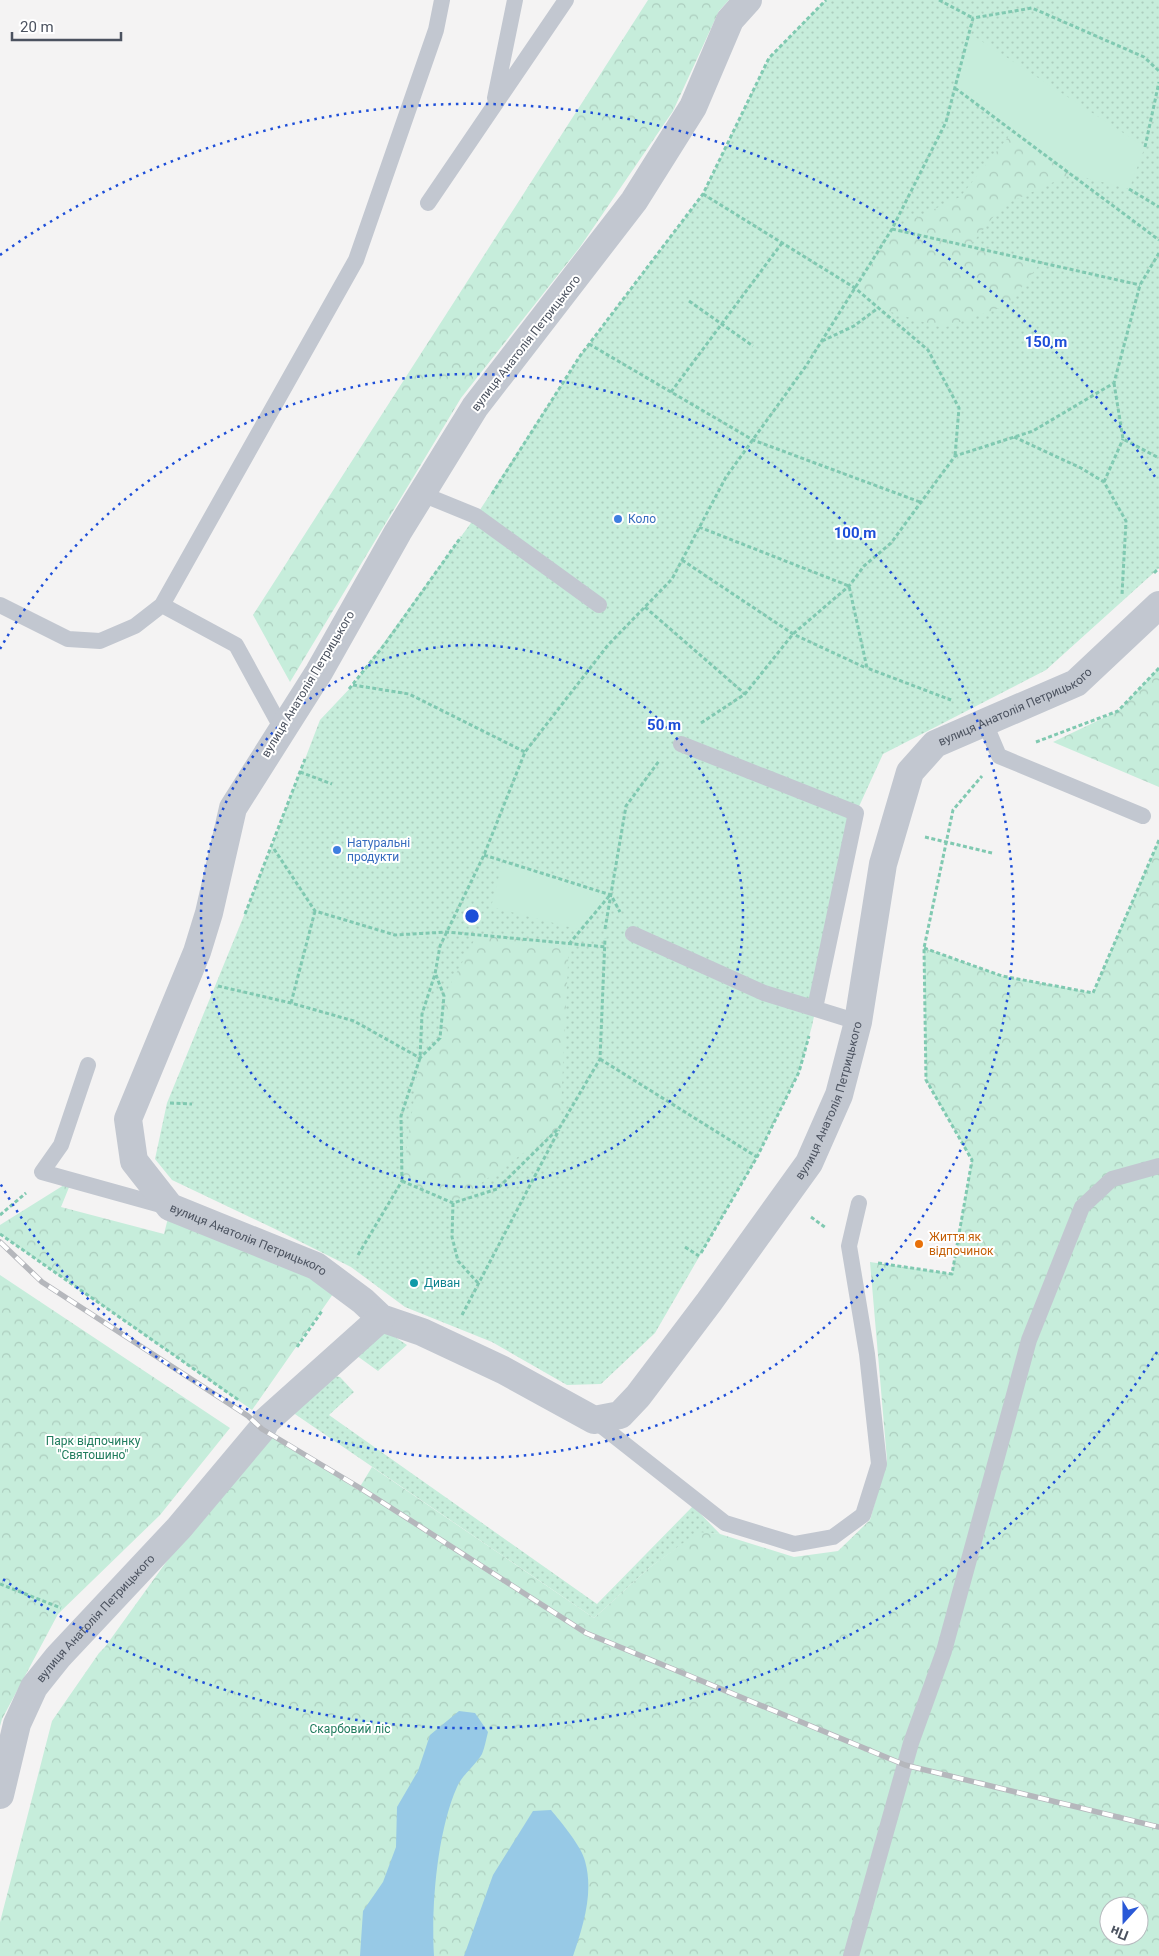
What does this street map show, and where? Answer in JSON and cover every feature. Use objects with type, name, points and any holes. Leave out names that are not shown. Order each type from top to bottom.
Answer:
[{"type":"street","name":"вулиця Анатолія Петрицького","points":[[748,0],[730,20],[693,107],[634,201],[558,302],[475,407],[398,532],[319,672],[232,808],[209,913],[197,952],[128,1119],[134,1161],[170,1207],[316,1266],[363,1301],[381,1318],[422,1332],[503,1370],[594,1420],[620,1415],[638,1396],[709,1302],[809,1163],[839,1096],[858,1022],[883,864],[910,772],[934,744],[1076,683],[1159,605]]},
{"type":"street","name":"вулиця Анатолія Петрицького","points":[[0,1795],[17,1724],[34,1687],[58,1657],[179,1528],[262,1429],[266,1421],[381,1318]]},
{"type":"lane","points":[[0,605],[68,639],[100,641],[135,626],[162,605],[356,260],[436,30],[442,0]]},
{"type":"lane","points":[[493,107],[515,0]]},
{"type":"lane","points":[[428,203],[566,0]]},
{"type":"lane","points":[[422,494],[476,516],[599,605]]},
{"type":"lane","points":[[162,605],[236,645],[282,729]]},
{"type":"lane","points":[[984,724],[999,756],[1143,816]]},
{"type":"lane","points":[[681,744],[856,813],[815,1008]]},
{"type":"lane","points":[[634,934],[764,993],[858,1022]]},
{"type":"lane","points":[[88,1065],[61,1145],[42,1172],[170,1207]]},
{"type":"lane","points":[[852,1956],[911,1743],[944,1651],[1029,1340],[1082,1208],[1112,1179],[1159,1166]]},
{"type":"lane","points":[[594,1420],[725,1523],[794,1544],[832,1537],[863,1516],[879,1464],[867,1354],[849,1246],[858,1203]]},
{"type":"path","points":[[347,692],[385,644],[476,516],[589,344],[703,194],[769,58],[826,0]]},
{"type":"path","points":[[939,0],[973,18],[1032,8],[1144,57],[1159,70]]},
{"type":"path","points":[[340,1283],[402,1181],[401,1116],[420,1058],[422,1014],[435,974],[440,946],[484,855],[525,752],[608,645],[672,579],[726,476],[806,366],[892,229],[946,122],[973,18]]},
{"type":"path","points":[[1145,147],[1159,82]]},
{"type":"path","points":[[955,88],[1159,240]]},
{"type":"path","points":[[1129,189],[1159,207]]},
{"type":"path","points":[[698,726],[746,694],[793,634],[849,586],[864,566],[891,543],[955,456],[959,408],[928,350],[855,288],[703,194]]},
{"type":"path","points":[[892,229],[1140,285]]},
{"type":"path","points":[[670,392],[782,243]]},
{"type":"path","points":[[1104,482],[1123,439],[1114,383],[1140,285],[1159,253]]},
{"type":"path","points":[[689,301],[753,346]]},
{"type":"path","points":[[821,341],[854,326],[878,308]]},
{"type":"path","points":[[589,344],[753,440],[920,502]]},
{"type":"path","points":[[955,456],[1033,431],[1114,383]]},
{"type":"path","points":[[1014,437],[1082,468],[1104,482],[1126,521],[1122,602]]},
{"type":"path","points":[[1123,439],[1159,458]]},
{"type":"path","points":[[700,527],[849,586]]},
{"type":"path","points":[[682,560],[793,634],[867,668],[955,702]]},
{"type":"path","points":[[849,586],[867,668]]},
{"type":"path","points":[[645,607],[746,694]]},
{"type":"path","points":[[785,1196],[870,1262],[952,1274],[972,1160],[926,1080],[924,948],[954,810],[999,756],[1118,711],[1159,668]]},
{"type":"path","points":[[353,685],[409,694],[525,752]]},
{"type":"path","points":[[243,917],[307,755]]},
{"type":"path","points":[[460,1318],[560,1127],[600,1058],[605,924],[626,806],[661,758]]},
{"type":"path","points":[[300,772],[332,784]]},
{"type":"path","points":[[893,831],[946,840],[992,853]]},
{"type":"path","points":[[924,948],[1002,976],[1093,993],[1159,840]]},
{"type":"path","points":[[274,849],[315,911],[395,935],[447,932],[604,947]]},
{"type":"path","points":[[484,855],[610,895]]},
{"type":"path","points":[[569,944],[610,895]]},
{"type":"path","points":[[290,1003],[315,911]]},
{"type":"path","points":[[420,1058],[440,1038],[444,996],[435,974]]},
{"type":"path","points":[[219,977],[215,986],[290,1003],[354,1021],[420,1058]]},
{"type":"path","points":[[694,1265],[757,1157],[799,1072],[815,1008]]},
{"type":"path","points":[[600,1058],[757,1157]]},
{"type":"path","points":[[171,1094],[167,1103],[192,1104]]},
{"type":"path","points":[[402,1181],[453,1203],[497,1188],[560,1127]]},
{"type":"path","points":[[0,1215],[30,1190],[42,1172]]},
{"type":"path","points":[[453,1203],[452,1237],[458,1261],[479,1284]]},
{"type":"path","points":[[0,1234],[266,1421]]},
{"type":"path","points":[[685,1247],[699,1256]]},
{"type":"path","points":[[0,1584],[62,1608]]},
{"type":"green space","points":[[648,0],[729,0],[719,11],[673,111],[580,247],[461,398],[290,682],[253,615]]},
{"type":"green space","points":[[826,0],[1159,0],[1159,568],[1046,670],[883,754],[856,813],[812,1026],[799,1072],[757,1157],[655,1333],[601,1384],[567,1385],[492,1342],[405,1307],[351,1267],[172,1180],[155,1159],[167,1103],[261,874],[320,720],[353,685],[476,516],[580,356],[703,194],[769,58]]},
{"type":"green space","points":[[969,33],[1145,147],[1129,189],[1071,174],[955,88]]},
{"type":"green space","points":[[1013,131],[1071,174],[1002,206],[970,246],[1041,262],[1008,305],[943,328],[878,308],[855,288],[892,229],[960,197]]},
{"type":"green space","points":[[1159,668],[1159,787],[1053,742],[1118,711]]},
{"type":"green space","name":"Скарбовий ліс","points":[[1159,840],[1159,1956],[0,1956],[0,1922],[52,1721],[99,1653],[262,1429],[358,1490],[372,1467],[594,1618],[649,1568],[698,1532],[720,1534],[794,1557],[838,1551],[870,1520],[887,1460],[870,1262],[952,1274],[972,1160],[926,1080],[924,948],[1002,976],[1093,993]]},
{"type":"green space","points":[[503,861],[611,895],[581,930],[491,907]]},
{"type":"green space","points":[[477,935],[569,944],[560,1127],[453,1203],[402,1181],[420,1058],[440,1038],[444,996]]},
{"type":"green space","points":[[72,1180],[61,1207],[164,1234],[168,1218],[314,1274],[333,1294],[252,1410],[0,1234],[0,1225]]},
{"type":"green space","name":"Парк відпочинку \"Святошино\"","points":[[0,1275],[230,1428],[160,1515],[58,1614],[0,1726]]},
{"type":"green space","points":[[378,1332],[389,1333],[407,1345],[378,1371],[353,1353]]},
{"type":"green space","points":[[329,1375],[340,1377],[354,1392],[329,1415],[597,1604],[693,1506],[720,1534],[698,1533],[649,1568],[594,1618],[289,1410]]},
{"type":"water","points":[[459,1711],[475,1713],[488,1732],[482,1754],[457,1787],[445,1825],[440,1847],[435,1893],[434,1956],[360,1956],[363,1911],[383,1882],[396,1847],[397,1807],[418,1771],[430,1735]]},
{"type":"water","points":[[551,1810],[580,1849],[587,1873],[588,1897],[586,1909],[573,1956],[464,1956],[493,1875],[533,1811]]},
{"type":"railway","points":[[0,1242],[42,1282],[248,1416],[262,1429],[360,1488],[586,1633],[905,1765],[1159,1827]]},
{"type":"place","name":"Коло","points":[[618,519]]},
{"type":"place","name":"Натуральні продукти","points":[[337,850]]},
{"type":"place","name":"Життя як відпочинок","points":[[919,1244]]},
{"type":"place","name":"Диван","points":[[414,1283]]}]
